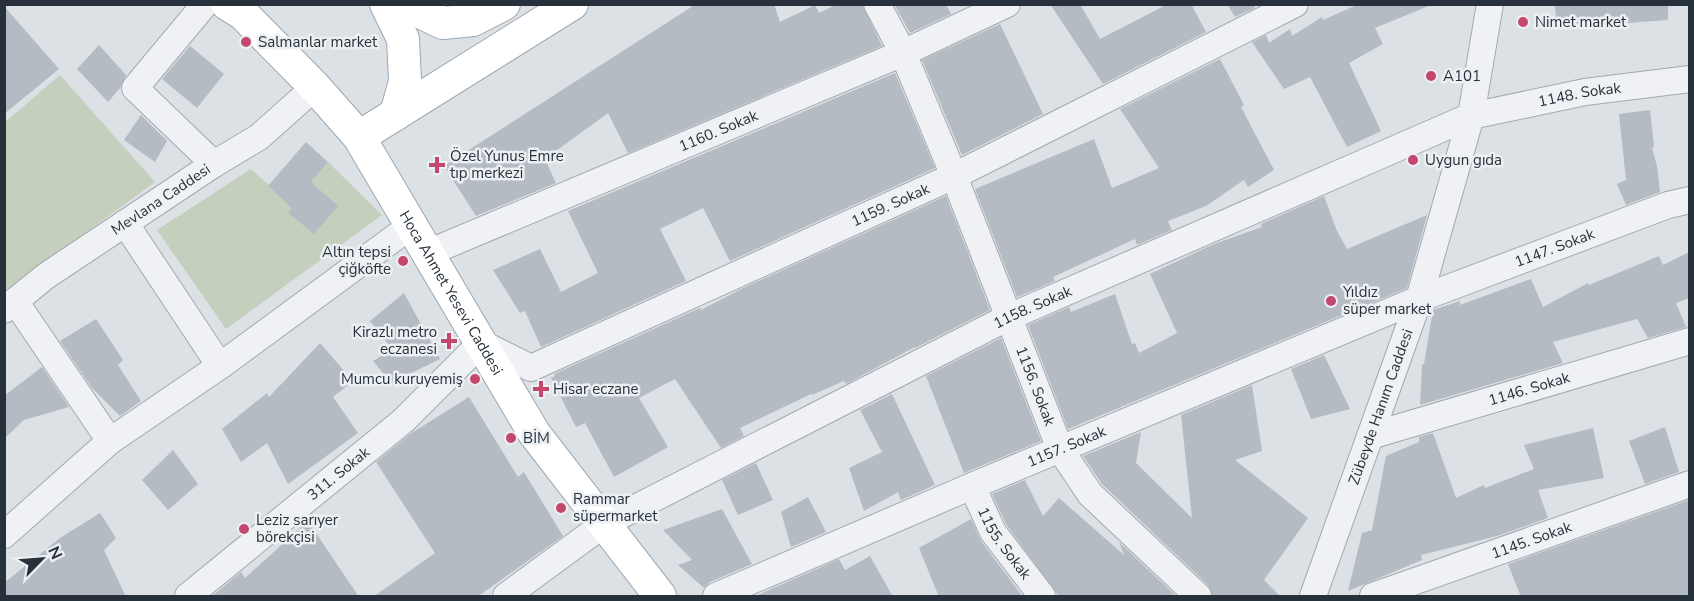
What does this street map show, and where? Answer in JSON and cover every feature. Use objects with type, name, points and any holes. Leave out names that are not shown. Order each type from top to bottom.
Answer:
[{"type":"main road","name":"Hoca Ahmet Yesevi Caddesi","points":[[227,4],[243,14],[315,87],[359,137],[534,433],[660,597]]},
{"type":"main road","points":[[386,4],[403,39],[405,81],[396,114]]},
{"type":"main road","points":[[403,4],[443,23],[473,20],[504,4]]},
{"type":"main road","points":[[359,137],[572,4]]},
{"type":"street","points":[[205,4],[135,88],[214,164]]},
{"type":"street","name":"1156. Sokak","points":[[877,4],[903,53],[954,176],[1060,449],[1090,494],[1198,597]]},
{"type":"street","name":"1160. Sokak","points":[[428,253],[903,53],[1007,4]]},
{"type":"street","name":"1159. Sokak","points":[[481,343],[531,368],[954,176],[1295,4]]},
{"type":"street","name":"Zübeyde Hanım Caddesi","points":[[1313,597],[1419,299],[1471,116],[1490,4]]},
{"type":"street","name":"1148. Sokak","points":[[1471,116],[1585,92],[1689,79]]},
{"type":"street","name":"Mevlana Caddesi","points":[[10,305],[46,276],[214,164],[259,137],[315,87]]},
{"type":"street","name":"1158. Sokak","points":[[506,597],[604,524],[1009,317],[1471,116]]},
{"type":"street","name":"1147. Sokak","points":[[1419,299],[1668,205],[1689,200]]},
{"type":"street","points":[[126,223],[220,366]]},
{"type":"street","points":[[9,521],[110,441],[220,366],[412,225]]},
{"type":"street","name":"1157. Sokak","points":[[716,597],[972,486],[1419,299]]},
{"type":"street","points":[[10,305],[110,441]]},
{"type":"street","name":"1146. Sokak","points":[[1370,436],[1689,341]]},
{"type":"street","name":"311. Sokak","points":[[188,597],[403,421],[481,343]]},
{"type":"street","name":"1145. Sokak","points":[[1373,597],[1689,484]]},
{"type":"street","name":"1155. Sokak","points":[[972,486],[993,532],[1042,597]]},
{"type":"green space","points":[[60,75],[155,182],[5,292],[4,123]]},
{"type":"green space","points":[[328,162],[382,215],[226,329],[157,230],[251,169],[291,204]]},
{"type":"building","points":[[696,4],[774,4],[780,22],[815,5],[819,13],[838,4],[862,4],[882,46],[628,153],[608,113],[545,159],[556,183],[476,216],[444,166]]},
{"type":"building","points":[[894,4],[946,4],[951,14],[910,33]]},
{"type":"building","points":[[1050,4],[1080,4],[1100,39],[1168,4],[1191,4],[1206,32],[1103,84]]},
{"type":"building","points":[[1227,4],[1253,4],[1255,8],[1235,17]]},
{"type":"building","points":[[1359,4],[1431,5],[1375,28],[1383,44],[1349,63],[1381,131],[1347,147],[1310,77],[1284,89],[1252,42],[1266,35],[1269,43],[1290,29],[1292,36],[1322,17],[1323,20]]},
{"type":"building","points":[[1555,4],[1668,4],[1668,20],[1557,28]]},
{"type":"building","points":[[4,6],[59,69],[4,114]]},
{"type":"building","points":[[1000,24],[1043,114],[962,155],[922,60]]},
{"type":"building","points":[[99,45],[126,75],[120,88],[108,102],[77,69]]},
{"type":"building","points":[[190,46],[224,74],[197,108],[162,79]]},
{"type":"building","points":[[1220,59],[1244,105],[1241,107],[1274,170],[1248,187],[1244,180],[1206,206],[1168,221],[1172,230],[1137,245],[1135,239],[1053,277],[1055,281],[1017,297],[975,189],[1094,139],[1112,188],[1159,168],[1120,109]]},
{"type":"building","points":[[895,73],[935,168],[730,261],[703,208],[660,229],[686,281],[541,347],[525,311],[520,313],[493,270],[540,249],[561,292],[598,273],[568,211]]},
{"type":"building","points":[[1650,110],[1654,147],[1652,148],[1660,192],[1626,205],[1617,184],[1626,180],[1619,114]]},
{"type":"building","points":[[141,115],[167,141],[155,162],[124,140]]},
{"type":"building","points":[[306,142],[328,162],[311,182],[338,206],[314,234],[288,213],[292,208],[268,186]]},
{"type":"building","points":[[946,196],[990,310],[846,384],[844,381],[811,394],[740,428],[744,436],[721,448],[675,379],[639,398],[668,447],[614,477],[585,423],[576,427],[551,378],[555,376],[554,374],[700,308],[701,310],[743,288]]},
{"type":"building","points":[[1324,196],[1337,231],[1347,249],[1427,215],[1407,288],[1068,429],[1028,325],[1069,307],[1071,312],[1115,294],[1132,344],[1135,343],[1139,353],[1177,333],[1150,274],[1214,244],[1262,227],[1261,224]]},
{"type":"building","points":[[1689,252],[1689,298],[1676,303],[1686,327],[1648,338],[1637,319],[1553,342],[1563,363],[1420,405],[1422,365],[1433,310],[1460,301],[1460,305],[1531,279],[1543,307],[1588,283],[1589,285],[1659,256],[1663,265]]},
{"type":"building","points":[[404,293],[440,359],[391,383],[373,361],[392,349],[370,321]]},
{"type":"building","points":[[96,319],[123,360],[118,365],[141,401],[120,416],[92,388],[60,341]]},
{"type":"building","points":[[1001,338],[1041,441],[964,473],[926,376]]},
{"type":"building","points":[[320,343],[353,381],[333,397],[358,433],[288,484],[267,443],[241,462],[222,429],[267,393],[269,397]]},
{"type":"building","points":[[1324,355],[1350,409],[1311,419],[1291,369]]},
{"type":"building","points":[[42,367],[69,407],[24,420],[4,439],[4,396]]},
{"type":"building","points":[[1252,385],[1262,451],[1235,460],[1308,518],[1264,580],[1281,597],[1213,597],[1208,585],[1102,484],[1083,456],[1141,432],[1136,463],[1192,518],[1181,415]]},
{"type":"building","points":[[892,394],[935,485],[901,500],[898,492],[864,511],[849,468],[882,452],[860,410]]},
{"type":"building","points":[[469,397],[518,477],[524,472],[563,536],[477,597],[373,597],[435,553],[376,462],[410,434]]},
{"type":"building","points":[[1665,427],[1679,472],[1645,484],[1629,441]]},
{"type":"building","points":[[1593,428],[1604,478],[1538,490],[1548,518],[1497,536],[1421,555],[1422,560],[1348,591],[1362,533],[1372,530],[1386,456],[1419,442],[1419,437],[1433,433],[1456,498],[1484,485],[1485,488],[1534,469],[1524,445]]},
{"type":"building","points":[[173,450],[198,484],[168,510],[142,480]]},
{"type":"building","points":[[756,463],[773,500],[738,515],[722,480]]},
{"type":"building","points":[[1025,480],[1043,516],[1059,498],[1124,555],[1119,542],[1177,597],[1059,597],[1006,524],[992,494]]},
{"type":"building","points":[[808,497],[826,532],[791,547],[781,512]]},
{"type":"building","points":[[1689,500],[1689,597],[1521,597],[1508,564]]},
{"type":"building","points":[[722,509],[752,564],[710,582],[704,588],[678,565],[692,560],[663,530]]},
{"type":"building","points":[[100,513],[116,538],[104,550],[126,597],[4,597],[4,583],[60,538]]},
{"type":"building","points":[[971,519],[981,541],[1023,597],[939,597],[919,548]]},
{"type":"building","points":[[308,521],[359,597],[211,597],[241,572],[245,578]]},
{"type":"building","points":[[870,556],[893,597],[753,597],[839,559],[845,570]]},
{"type":"place","name":"Nimet market","points":[[1523,22]]},
{"type":"place","name":"Salmanlar market","points":[[246,42]]},
{"type":"place","name":"A101","points":[[1431,76]]},
{"type":"place","name":"Uygun gıda","points":[[1413,160]]},
{"type":"place","name":"Özel Yunus Emre tıp merkezi","points":[[437,165]]},
{"type":"place","name":"Altın tepsi çiğköfte","points":[[403,261]]},
{"type":"place","name":"Yıldız süper market","points":[[1331,301]]},
{"type":"place","name":"Kirazlı metro eczanesi","points":[[449,341]]},
{"type":"place","name":"Mumcu kuruyemiş","points":[[475,379]]},
{"type":"place","name":"Hisar eczane","points":[[541,389]]},
{"type":"place","name":"BİM","points":[[511,438]]},
{"type":"place","name":"Rammar süpermarket","points":[[561,508]]},
{"type":"place","name":"Leziz sarıyer börekçisi","points":[[244,529]]}]
